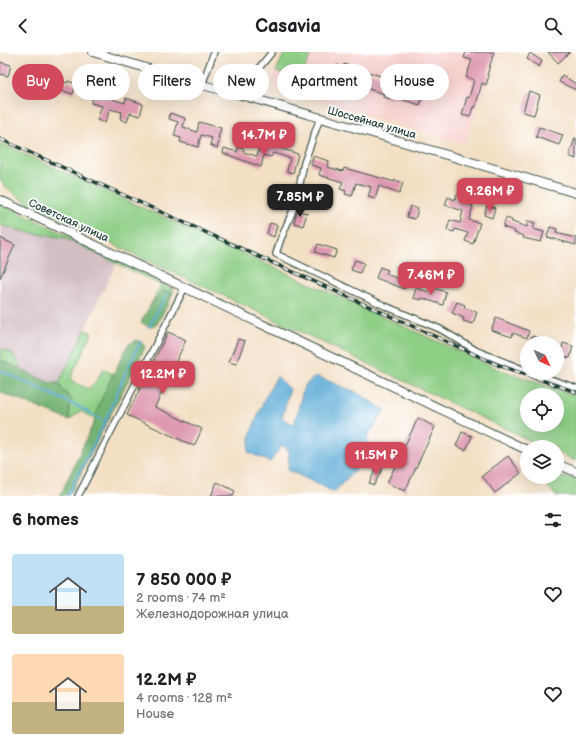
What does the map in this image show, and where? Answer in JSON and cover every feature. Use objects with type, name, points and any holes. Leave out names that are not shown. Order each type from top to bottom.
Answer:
[{"type":"main road","name":"Шоссейная улица","points":[[93,52],[138,66]]},
{"type":"main road","name":"Шоссейная улица","points":[[258,100],[576,193]]},
{"type":"main road","name":"Советская улица","points":[[0,200],[520,447]]},
{"type":"main road","points":[[564,467],[576,472]]},
{"type":"street","points":[[205,77],[214,52]]},
{"type":"street","points":[[262,64],[272,52]]},
{"type":"street","points":[[320,118],[304,163],[296,203],[276,254],[385,306],[440,329],[477,351],[520,368]]},
{"type":"street","points":[[78,496],[185,287]]},
{"type":"street","points":[[553,380],[576,388]]},
{"type":"shaded area","points":[[285,52],[499,52],[464,144],[316,100],[372,100],[372,64],[279,64]]},
{"type":"shaded area","points":[[277,69],[277,89],[275,88],[272,80]]},
{"type":"shaded area","points":[[0,207],[117,262],[59,383],[50,383],[0,360]]},
{"type":"green space","points":[[285,52],[312,52],[307,64],[279,64]]},
{"type":"green space","points":[[0,143],[498,369],[520,377],[520,380],[530,380],[553,388],[520,388],[520,432],[564,432],[564,392],[576,396],[576,461],[564,455],[564,440],[529,440],[146,260],[30,204],[12,192],[0,181]]},
{"type":"green space","points":[[0,203],[136,269],[174,290],[170,300],[172,292],[162,291],[150,306],[161,285],[65,238],[26,232],[0,225]]},
{"type":"green space","points":[[162,291],[172,292],[170,300],[156,326],[149,327],[141,322],[150,306]]},
{"type":"green space","points":[[85,330],[92,333],[71,377],[72,381],[88,389],[97,380],[103,369],[113,374],[99,405],[95,420],[81,411],[69,420],[69,406],[72,399],[62,390],[59,383]]},
{"type":"green space","points":[[136,340],[141,342],[145,347],[72,491],[60,496],[95,420],[99,405],[109,383],[128,345]]},
{"type":"green space","points":[[0,349],[12,353],[18,361],[21,369],[0,360]]},
{"type":"green space","points":[[0,360],[50,383],[59,383],[62,390],[72,399],[69,406],[69,420],[0,392]]},
{"type":"green space","points":[[564,477],[576,479],[576,496],[556,496],[547,485],[564,484]]},
{"type":"water","points":[[277,376],[290,389],[282,418],[294,425],[304,386],[316,376],[356,392],[385,410],[369,434],[360,465],[334,492],[288,470],[289,451],[282,445],[270,462],[248,452],[251,432],[265,398]]},
{"type":"building","points":[[466,52],[494,52],[487,75],[489,76],[486,85],[482,83],[475,108],[473,107],[470,117],[462,115],[474,80],[466,77],[472,60],[464,58]]},
{"type":"building","points":[[548,52],[570,52],[558,63]]},
{"type":"building","points":[[530,53],[542,61],[539,67],[527,59]]},
{"type":"building","points":[[0,62],[11,65],[8,76],[0,74]]},
{"type":"building","points":[[372,73],[380,76],[380,93],[372,90]]},
{"type":"building","points":[[562,75],[576,84],[576,90],[559,82]]},
{"type":"building","points":[[68,81],[72,82],[72,94],[64,91],[64,82],[67,83]]},
{"type":"building","points":[[529,91],[540,95],[534,115],[523,112]]},
{"type":"building","points":[[130,99],[143,104],[140,116],[130,113],[127,122],[120,119],[122,112],[110,109],[105,123],[97,120],[102,106],[91,103],[92,100],[115,100],[125,103],[126,100]]},
{"type":"building","points":[[404,100],[421,100],[420,105]]},
{"type":"building","points":[[170,113],[185,118],[183,127],[197,132],[199,122],[221,128],[217,148],[210,145],[212,138],[201,135],[198,147],[180,142],[181,138],[174,136],[178,122],[169,119]]},
{"type":"building","points":[[539,127],[563,135],[559,145],[536,137]]},
{"type":"building","points":[[576,138],[576,159],[569,156]]},
{"type":"building","points":[[260,144],[270,147],[270,145],[298,154],[293,173],[287,171],[290,158],[273,153],[271,157],[264,155],[261,167],[223,153],[224,148],[237,152],[238,147],[244,149],[243,152],[257,156]]},
{"type":"building","points":[[313,156],[329,161],[327,167],[343,171],[344,168],[403,183],[399,194],[379,186],[375,199],[368,197],[371,187],[356,183],[352,196],[345,194],[346,191],[340,189],[343,182],[319,175],[321,168],[311,165]]},
{"type":"building","points":[[457,194],[464,196],[462,202],[473,206],[469,220],[480,223],[473,244],[465,241],[468,233],[455,229],[454,232],[447,230],[450,220],[460,223],[463,211],[445,205],[448,197],[455,200]]},
{"type":"building","points":[[487,205],[495,208],[492,218],[484,215]]},
{"type":"building","points":[[410,206],[418,209],[415,219],[407,217]]},
{"type":"building","points":[[297,211],[307,213],[303,226],[294,223]]},
{"type":"building","points":[[506,218],[512,220],[512,222],[527,227],[528,221],[535,223],[533,229],[544,232],[541,242],[523,238],[524,236],[514,233],[515,231],[503,227]]},
{"type":"building","points":[[270,223],[277,225],[274,237],[267,234]]},
{"type":"building","points":[[550,227],[557,229],[556,233],[576,238],[576,245],[547,237]]},
{"type":"building","points":[[0,238],[15,245],[0,278]]},
{"type":"building","points":[[318,244],[337,250],[334,258],[315,252]]},
{"type":"building","points":[[355,260],[364,263],[360,273],[351,270]]},
{"type":"building","points":[[380,267],[388,270],[386,274],[407,282],[404,289],[376,278]]},
{"type":"building","points":[[416,288],[432,293],[434,288],[446,292],[443,305],[422,298],[421,300],[413,298]]},
{"type":"building","points":[[457,302],[465,305],[464,308],[477,312],[473,324],[463,321],[464,318],[452,313]]},
{"type":"building","points":[[496,318],[529,331],[528,336],[521,336],[513,333],[512,337],[491,330]]},
{"type":"building","points":[[168,332],[186,340],[155,407],[202,429],[194,446],[127,415]]},
{"type":"building","points":[[238,339],[245,341],[236,364],[229,362]]},
{"type":"building","points":[[564,343],[573,346],[570,358],[564,357]]},
{"type":"building","points":[[418,418],[435,427],[405,491],[387,483]]},
{"type":"building","points":[[462,432],[472,436],[466,450],[456,446]]},
{"type":"building","points":[[508,456],[520,472],[520,474],[495,493],[482,476]]},
{"type":"building","points":[[377,467],[382,469],[374,485],[369,483]]},
{"type":"building","points":[[217,482],[235,491],[233,496],[211,496]]},
{"type":"waterway","points":[[149,327],[167,293]]},
{"type":"waterway","points":[[67,496],[105,422],[126,371],[141,341]]},
{"type":"waterway","points":[[0,370],[81,408],[105,422]]},
{"type":"railway","points":[[0,139],[498,365],[576,392]]}]
